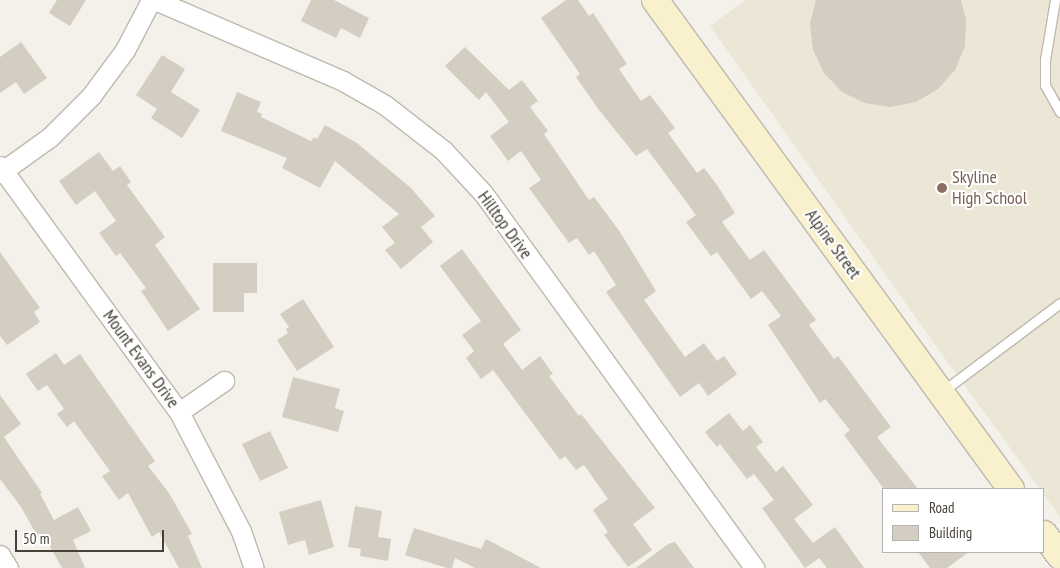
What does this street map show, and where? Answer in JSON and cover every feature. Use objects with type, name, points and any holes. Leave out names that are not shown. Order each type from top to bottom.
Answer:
[{"type":"street","points":[[1,170],[50,137],[91,96],[125,50],[151,0]]},
{"type":"street","name":"Hilltop Drive","points":[[155,0],[343,82],[385,105],[443,150],[483,194],[754,568]]},
{"type":"street","name":"Alpine Street","points":[[655,0],[1010,488]]},
{"type":"street","name":"Mount Evans Drive","points":[[1,170],[179,412],[241,531],[254,568]]},
{"type":"street","points":[[179,412],[224,382]]},
{"type":"street","points":[[1045,535],[1060,556]]},
{"type":"street","points":[[0,555],[8,568]]},
{"type":"lane","points":[[1055,0],[1045,60],[1044,85],[1060,112]]},
{"type":"lane","points":[[941,393],[1060,303]]},
{"type":"shaded area","name":"Skyline High School","points":[[746,0],[1060,0],[1060,517],[1045,496],[1045,488],[1039,488],[938,349],[710,26]]},
{"type":"building","points":[[57,0],[86,0],[70,26],[49,13]]},
{"type":"building","points":[[311,0],[334,0],[369,18],[360,38],[341,28],[336,38],[301,21]]},
{"type":"building","points":[[566,0],[578,0],[589,16],[593,13],[627,64],[619,69],[641,101],[650,95],[675,128],[668,133],[697,173],[704,168],[735,213],[722,222],[750,260],[764,250],[816,320],[809,325],[834,359],[838,356],[891,427],[877,437],[917,488],[883,488],[844,435],[850,430],[825,399],[820,403],[768,325],[781,316],[762,291],[751,299],[717,252],[711,256],[686,222],[696,215],[647,149],[636,156],[599,110],[576,77],[580,74],[541,18]]},
{"type":"building","points":[[816,0],[961,0],[966,20],[965,46],[955,70],[938,89],[916,102],[890,107],[865,103],[842,92],[824,73],[813,50],[810,24]]},
{"type":"building","points":[[21,42],[47,78],[24,94],[16,82],[0,93],[0,57]]},
{"type":"building","points":[[465,47],[509,90],[522,80],[538,101],[530,107],[548,131],[544,134],[589,200],[594,197],[620,232],[656,291],[644,300],[685,357],[704,343],[717,361],[724,356],[737,374],[708,396],[699,383],[680,397],[606,292],[616,285],[594,251],[589,255],[577,238],[569,243],[529,188],[541,180],[521,151],[508,161],[490,136],[509,122],[486,92],[479,100],[445,66]]},
{"type":"building","points":[[162,55],[185,69],[171,92],[200,110],[182,138],[151,118],[157,109],[136,95]]},
{"type":"building","points":[[237,92],[261,102],[257,112],[262,114],[261,117],[311,141],[314,137],[317,139],[325,125],[357,143],[411,188],[435,216],[421,227],[433,242],[401,269],[385,250],[395,243],[382,227],[399,214],[335,161],[320,188],[282,168],[287,158],[221,131]]},
{"type":"building","points":[[99,152],[113,171],[120,166],[131,182],[127,185],[165,237],[155,245],[200,309],[168,331],[141,291],[146,288],[120,253],[116,256],[99,233],[116,221],[95,191],[76,205],[59,181]]},
{"type":"building","points":[[462,249],[521,330],[503,344],[522,370],[540,356],[553,374],[549,376],[579,416],[581,414],[655,508],[633,524],[652,550],[628,567],[604,535],[608,532],[593,510],[608,499],[584,465],[576,470],[565,456],[560,460],[493,370],[481,379],[466,358],[474,351],[462,335],[481,321],[440,266]]},
{"type":"building","points":[[0,252],[40,308],[34,312],[40,322],[7,345],[0,336]]},
{"type":"building","points":[[213,263],[257,263],[257,293],[244,293],[244,312],[213,312]]},
{"type":"building","points":[[303,299],[334,347],[297,371],[277,340],[288,333],[286,329],[289,327],[280,314]]},
{"type":"building","points":[[56,353],[64,365],[80,354],[155,461],[148,466],[169,493],[192,534],[188,536],[202,568],[179,568],[159,532],[152,537],[128,493],[119,500],[102,476],[110,471],[74,421],[67,427],[57,414],[64,409],[47,385],[38,391],[26,374]]},
{"type":"building","points":[[293,377],[340,389],[335,408],[344,411],[338,432],[282,417]]},
{"type":"building","points":[[0,395],[21,424],[4,437],[42,493],[40,494],[54,520],[78,507],[91,531],[73,540],[85,568],[62,568],[48,543],[43,546],[21,507],[0,479]]},
{"type":"building","points":[[729,413],[743,431],[750,425],[763,442],[756,447],[776,472],[783,466],[813,505],[794,519],[813,543],[835,527],[864,568],[827,568],[819,558],[805,568],[762,508],[774,500],[754,474],[747,479],[720,444],[717,447],[705,432]]},
{"type":"building","points":[[270,431],[288,468],[260,481],[242,444]]},
{"type":"building","points":[[321,500],[334,547],[309,555],[305,540],[288,545],[279,512]]},
{"type":"building","points":[[355,506],[382,511],[378,537],[391,539],[388,561],[360,556],[361,549],[348,547]]},
{"type":"building","points":[[414,528],[481,549],[486,539],[541,568],[475,568],[455,558],[452,568],[447,568],[405,555]]},
{"type":"building","points":[[675,542],[694,568],[636,568],[668,544]]},
{"type":"building","points":[[919,553],[968,553],[947,568],[930,568]]},
{"type":"place","name":"Skyline High School","points":[[942,188]]}]
